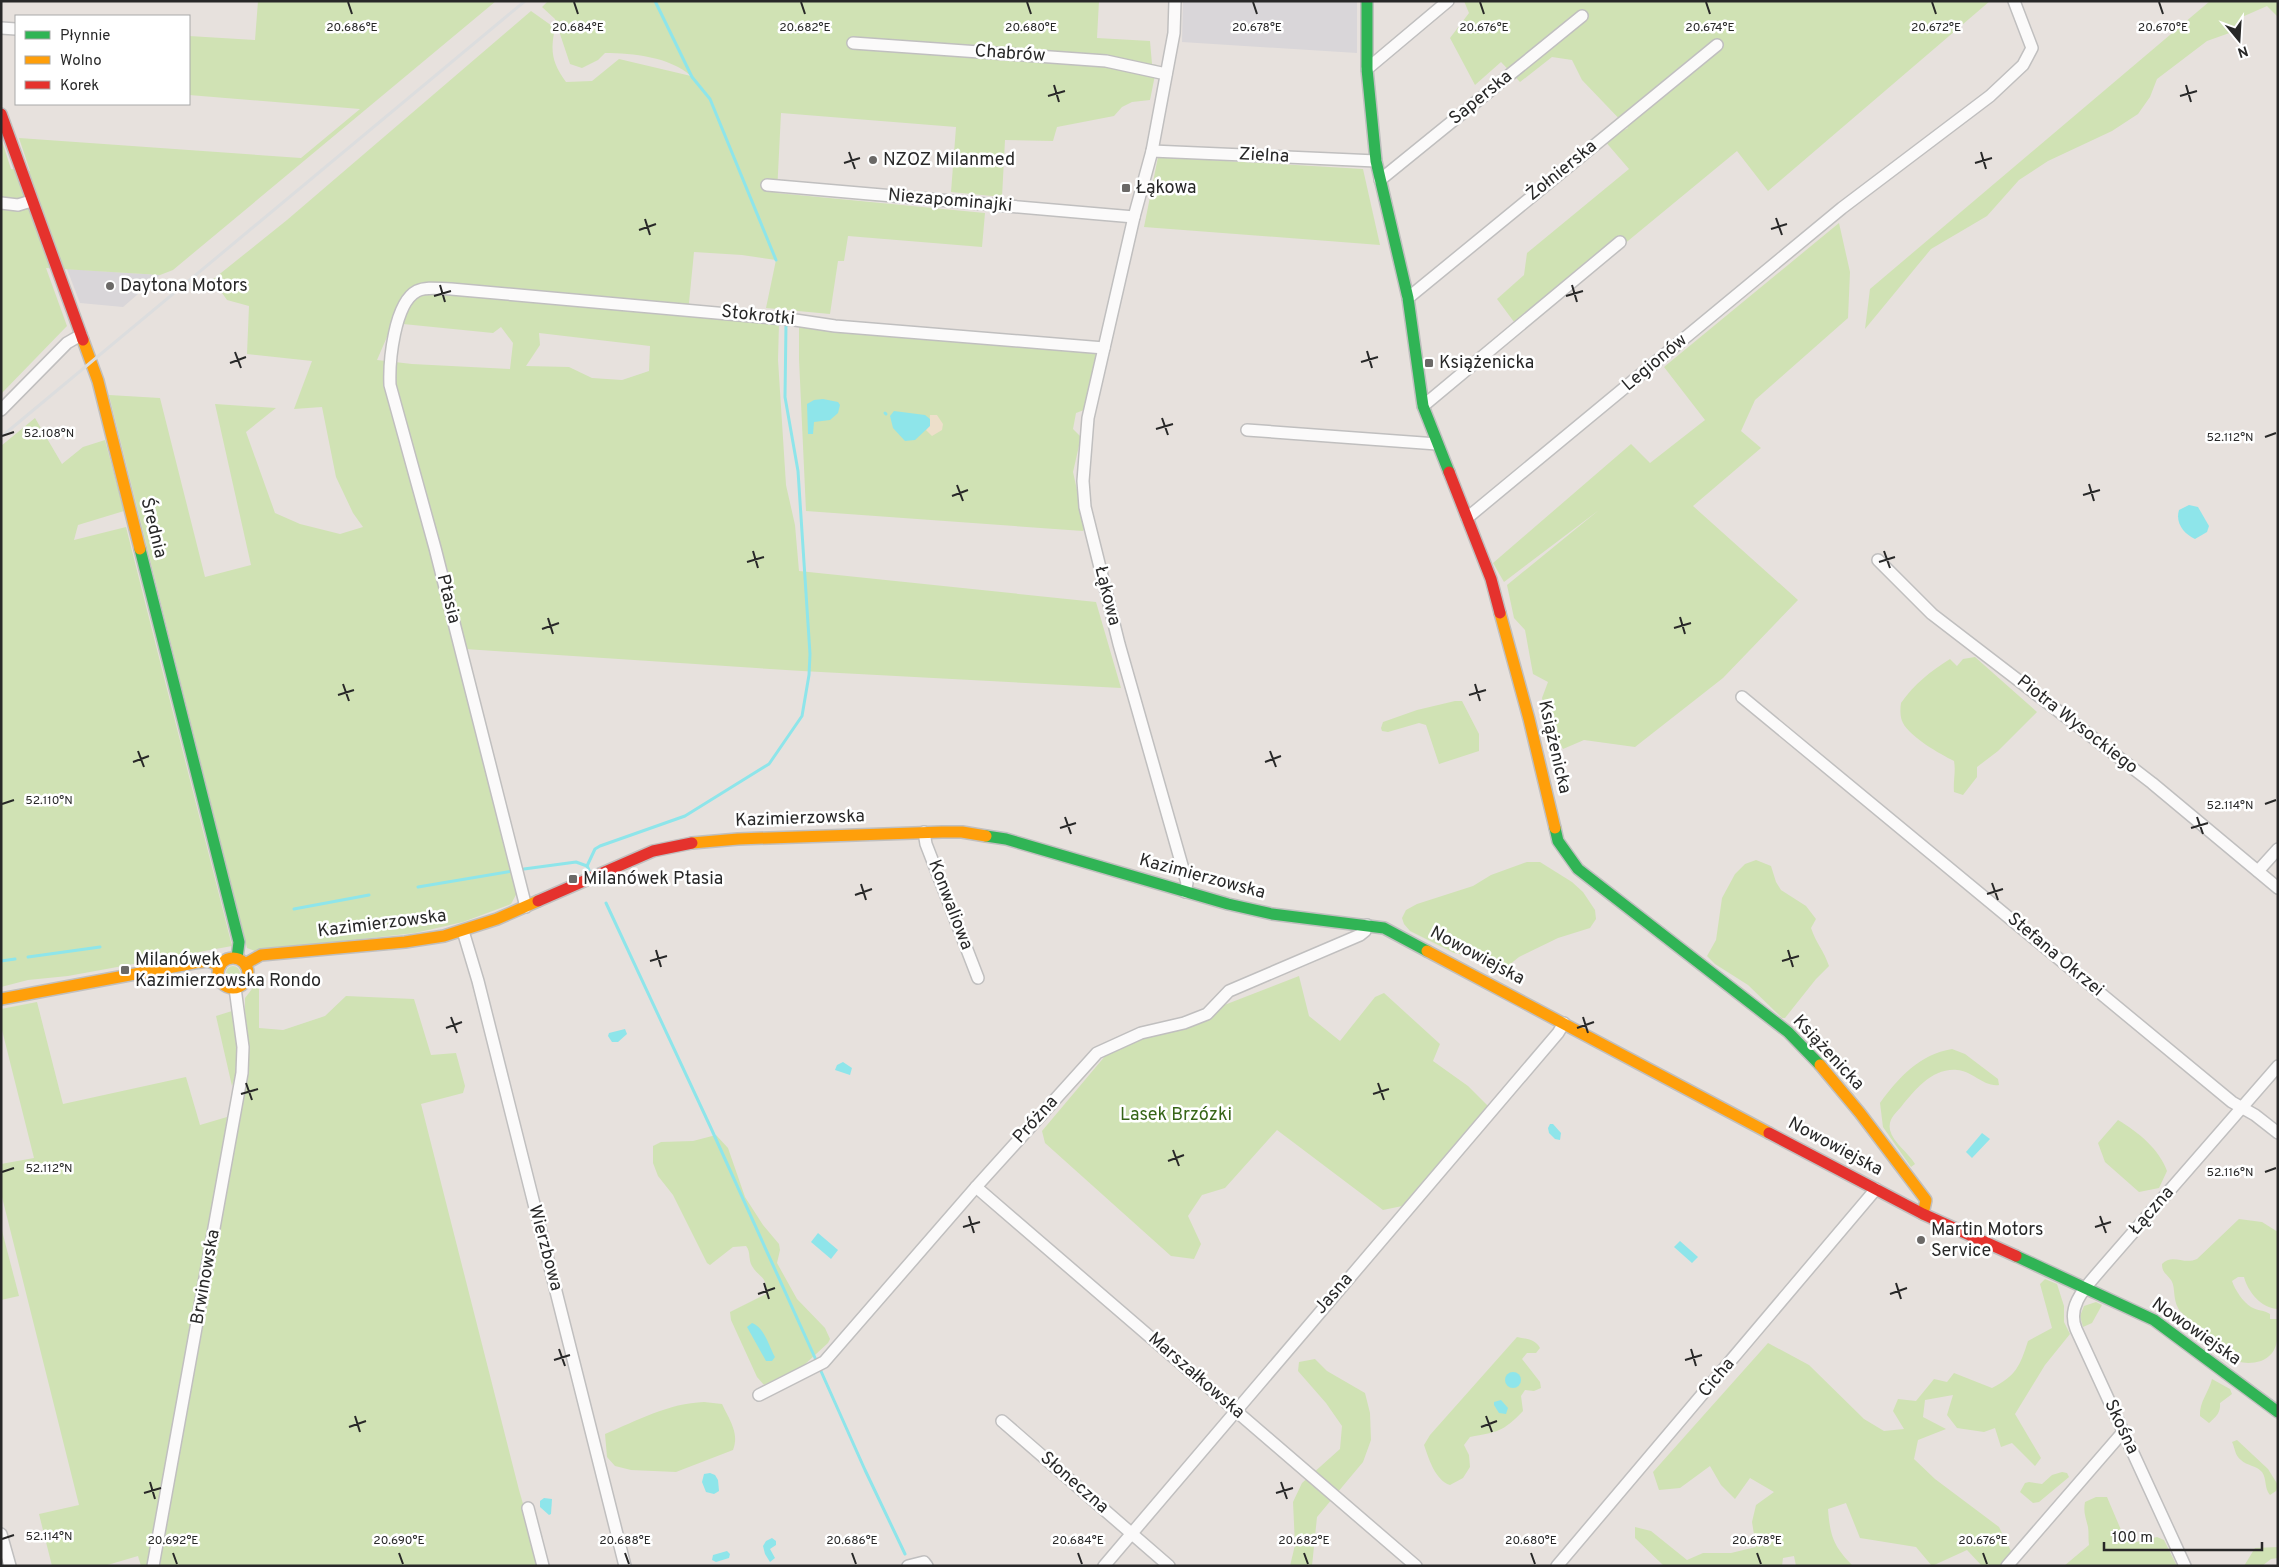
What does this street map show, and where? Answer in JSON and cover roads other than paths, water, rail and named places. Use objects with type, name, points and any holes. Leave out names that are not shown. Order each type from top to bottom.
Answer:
[{"type":"street","name":"Łąkowa","points":[[1175,1],[1174,33],[1152,151],[1134,217],[1088,421],[1083,481],[1085,508],[1119,644],[1187,883],[1185,892]]},
{"type":"street","name":"Książenicka","points":[[1367,1],[1367,69],[1376,162],[1408,298],[1423,406],[1491,579],[1530,719],[1558,841],[1578,869],[1788,1032],[1805,1049],[1860,1115],[1926,1200],[1923,1214]]},
{"type":"street","points":[[1367,69],[1448,1]]},
{"type":"street","name":"Legionów","points":[[1467,518],[1842,208],[1990,96],[2023,65],[2032,48],[2014,1]]},
{"type":"street","name":"Saperska","points":[[1380,180],[1582,16]]},
{"type":"street","points":[[1,28],[15,29]]},
{"type":"street","name":"Chabrów","points":[[853,43],[1106,61],[1166,74]]},
{"type":"street","name":"Żołnierska","points":[[1408,298],[1717,45]]},
{"type":"street","name":"Średnia","points":[[1,114],[99,386],[239,942],[241,961]]},
{"type":"street","name":"Zielna","points":[[1152,151],[1376,162]]},
{"type":"street","name":"Niezapominajki","points":[[766,185],[1134,217]]},
{"type":"street","points":[[1,203],[18,205],[31,201]]},
{"type":"street","points":[[1423,406],[1620,242]]},
{"type":"street","name":"Stokrotki","points":[[412,294],[425,288],[470,290],[795,320],[836,326],[1104,348]]},
{"type":"street","name":"Ptasia","points":[[412,294],[405,303],[395,336],[389,364],[390,385],[436,548],[526,907]]},
{"type":"street","points":[[1,410],[67,343],[81,335]]},
{"type":"street","points":[[1247,430],[1437,444]]},
{"type":"street","name":"Piotra Wysockiego","points":[[1878,560],[1932,614],[2144,777],[2278,888]]},
{"type":"street","name":"Stefana Okrzei","points":[[1742,697],[2241,1108],[2255,1114],[2278,1133]]},
{"type":"street","name":"Kazimierzowska","points":[[241,961],[261,955],[404,942],[463,931],[526,907],[654,852],[688,843],[713,840],[924,832],[962,832],[1006,839],[1185,892],[1279,915],[1367,925]]},
{"type":"street","name":"Konwaliowa","points":[[924,832],[926,844],[978,978]]},
{"type":"street","points":[[2258,871],[2278,849]]},
{"type":"street","name":"Nowowiejska","points":[[1367,925],[1384,928],[1406,939],[1923,1214],[2154,1320],[2278,1412]]},
{"type":"street","name":"Próżna","points":[[759,1395],[824,1362],[976,1187],[1097,1053],[1141,1032],[1184,1023],[1207,1014],[1229,991],[1360,935],[1365,931],[1367,925]]},
{"type":"street","name":"Wierzbowa","points":[[463,931],[480,990],[625,1566]]},
{"type":"street","points":[[227,959],[241,961],[247,968],[247,978],[244,983],[235,988],[221,981],[218,971],[227,959]]},
{"type":"street","points":[[1,999],[194,963],[208,961],[220,966]]},
{"type":"street","name":"Brwinowska","points":[[153,1566],[242,1073],[243,1047],[235,988]]},
{"type":"street","name":"Jasna","points":[[1104,1566],[1558,1033],[1564,1023]]},
{"type":"street","name":"Łączna","points":[[2086,1288],[2278,1066]]},
{"type":"street","name":"Marszałkowska","points":[[976,1187],[1416,1566]]},
{"type":"street","name":"Cicha","points":[[1557,1566],[1876,1189]]},
{"type":"street","name":"Skośna","points":[[2086,1288],[2074,1306],[2072,1319],[2185,1566]]},
{"type":"street","name":"Słoneczna","points":[[1002,1421],[1169,1566]]},
{"type":"street","points":[[2007,1566],[2119,1434],[2123,1432]]},
{"type":"street","points":[[528,1508],[543,1566]]},
{"type":"street","points":[[1,1534],[10,1566]]},
{"type":"street","points":[[908,1566],[924,1562],[927,1566]]},
{"type":"water","points":[[823,399],[838,402],[840,405],[838,413],[830,420],[814,422],[813,434],[808,434],[807,404],[814,400]]},
{"type":"water","points":[[894,411],[925,415],[930,419],[930,426],[915,440],[905,441],[893,428],[890,416]]},
{"type":"water","points":[[2189,505],[2198,507],[2209,526],[2207,532],[2195,539],[2181,528],[2178,519],[2179,510]]},
{"type":"water","points":[[625,1029],[627,1034],[618,1042],[612,1042],[608,1036],[609,1033]]},
{"type":"water","points":[[843,1062],[852,1068],[850,1075],[835,1070],[837,1065]]},
{"type":"water","points":[[1550,1124],[1553,1124],[1561,1133],[1560,1140],[1555,1139],[1549,1133],[1548,1128]]},
{"type":"water","points":[[1982,1133],[1990,1139],[1972,1158],[1966,1152]]},
{"type":"water","points":[[818,1233],[838,1250],[831,1259],[811,1242]]},
{"type":"water","points":[[1680,1241],[1698,1257],[1692,1263],[1674,1247]]},
{"type":"water","points":[[752,1323],[760,1328],[766,1337],[775,1357],[772,1361],[766,1361],[747,1327]]},
{"type":"water","points":[[1513,1372],[1519,1374],[1521,1380],[1519,1386],[1513,1388],[1507,1386],[1505,1380],[1507,1374]]},
{"type":"water","points":[[1501,1400],[1508,1408],[1506,1414],[1499,1413],[1494,1405],[1494,1402]]},
{"type":"water","points":[[710,1473],[715,1475],[718,1480],[719,1491],[714,1494],[706,1492],[702,1482],[704,1474]]},
{"type":"water","points":[[544,1498],[552,1499],[551,1514],[549,1515],[540,1507],[540,1501]]},
{"type":"water","points":[[772,1538],[776,1541],[776,1545],[770,1549],[775,1558],[770,1562],[763,1546],[766,1541]]},
{"type":"water","points":[[727,1551],[730,1554],[729,1558],[716,1562],[712,1560],[713,1555]]},
{"type":"waterway","points":[[655,1],[692,77],[710,99],[776,260]]},
{"type":"waterway","points":[[589,870],[587,866],[595,849],[600,846],[685,816],[769,764],[802,716],[809,675],[810,654],[798,471],[785,397],[786,324]]},
{"type":"waterway","points":[[524,869],[576,862],[587,866]]},
{"type":"waterway","points":[[418,887],[513,871]]},
{"type":"waterway","points":[[294,909],[369,895]]},
{"type":"waterway","points":[[606,903],[816,1360]]},
{"type":"waterway","points":[[28,957],[100,947]]},
{"type":"waterway","points":[[1,961],[15,959]]},
{"type":"waterway","points":[[820,1369],[905,1554]]},
{"type":"railway","points":[[1,437],[525,1]]},
{"type":"place","name":"NZOZ Milanmed","points":[[873,160]]},
{"type":"place","name":"Łąkowa","points":[[1126,188]]},
{"type":"place","name":"Daytona Motors","points":[[110,286]]},
{"type":"place","name":"Książenicka","points":[[1429,363]]},
{"type":"place","name":"Milanówek Ptasia","points":[[573,879]]},
{"type":"place","name":"Milanówek Kazimierzowska Rondo","points":[[125,970]]},
{"type":"place","name":"Martin Motors Service","points":[[1921,1240]]},
{"type":"park label","name":"Lasek Brzózki","points":[[1176,1115]]}]
